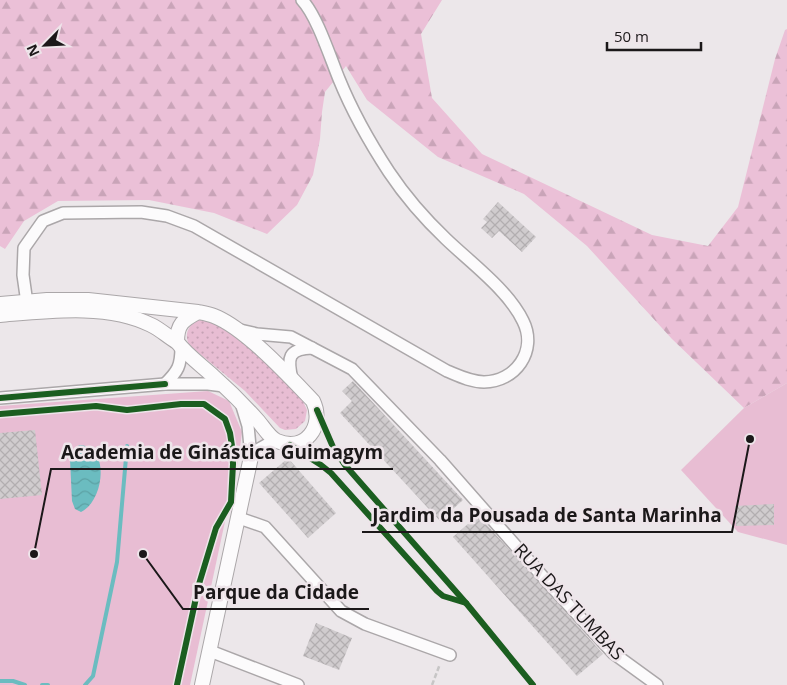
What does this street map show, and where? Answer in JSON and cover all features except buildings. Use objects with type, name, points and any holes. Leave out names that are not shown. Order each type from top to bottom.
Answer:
[{"type":"street","points":[[28,307],[23,275],[24,248],[43,221],[63,213],[141,212],[167,216],[194,226],[448,371],[465,378],[484,382],[505,378],[519,366],[525,356],[528,342],[525,324],[516,308],[421,213],[389,172],[357,118],[316,23],[302,0]]},
{"type":"street","points":[[0,304],[28,307],[54,310],[100,312],[129,317],[152,325],[179,345],[240,400],[275,440],[290,445],[303,442],[312,434],[318,418],[313,401],[292,379],[237,329],[214,316],[198,312],[88,300],[28,307],[0,315]]},
{"type":"street","points":[[165,384],[177,371],[181,360],[177,332],[181,324],[198,312]]},
{"type":"street","name":"RUA DAS TUMBAS","points":[[237,329],[257,334],[291,337],[352,369],[369,384],[440,460],[607,647],[657,685]]},
{"type":"street","points":[[292,379],[288,364],[292,354],[300,348],[314,348]]},
{"type":"street","points":[[0,398],[165,384],[224,386]]},
{"type":"street","points":[[202,685],[251,457],[248,426],[240,400]]},
{"type":"street","points":[[251,457],[259,449],[275,440]]},
{"type":"street","points":[[239,518],[265,527],[340,612],[365,624],[447,654]]},
{"type":"street","points":[[210,650],[298,685]]},
{"type":"path","points":[[432,685],[447,654]]},
{"type":"shaded area","points":[[199,319],[215,322],[264,360],[302,399],[307,410],[305,421],[296,429],[285,430],[280,428],[245,391],[189,345],[188,330]]},
{"type":"shaded area","points":[[787,383],[787,545],[738,532],[681,470],[744,408]]},
{"type":"shaded area","points":[[208,391],[229,401],[242,432],[239,456],[190,685],[0,685],[0,406]]},
{"type":"green space","points":[[0,0],[442,0],[421,34],[432,98],[482,154],[652,235],[708,246],[738,207],[775,59],[787,29],[787,383],[744,408],[672,339],[587,246],[524,194],[438,157],[367,100],[346,66],[325,92],[320,139],[313,175],[297,205],[267,234],[214,213],[149,200],[58,201],[24,221],[5,249],[0,246]]},
{"type":"water","points":[[79,445],[89,448],[96,454],[100,464],[101,475],[95,497],[89,506],[81,512],[75,509],[72,501],[70,459]]},
{"type":"waterway","points":[[85,685],[93,676],[117,562],[127,446]]},
{"type":"waterway","points":[[0,681],[13,681],[25,685]]},
{"type":"waterway","points":[[42,685],[48,685]]},
{"type":"cycle path","points":[[0,398],[165,384]]},
{"type":"cycle path","points":[[0,414],[96,406],[127,410],[181,404],[204,404],[225,419],[232,446],[231,502],[216,528],[199,584],[177,685]]},
{"type":"cycle path","points":[[317,410],[333,447],[345,465],[466,603],[533,685]]},
{"type":"cycle path","points":[[290,445],[331,473],[437,591],[443,596],[466,603]]},
{"type":"place","name":"Jardim da Pousada de Santa Marinha","points":[[750,439]]},
{"type":"place","name":"Academia de Ginástica Guimagym","points":[[34,554]]},
{"type":"place","name":"Parque da Cidade","points":[[143,554]]}]
